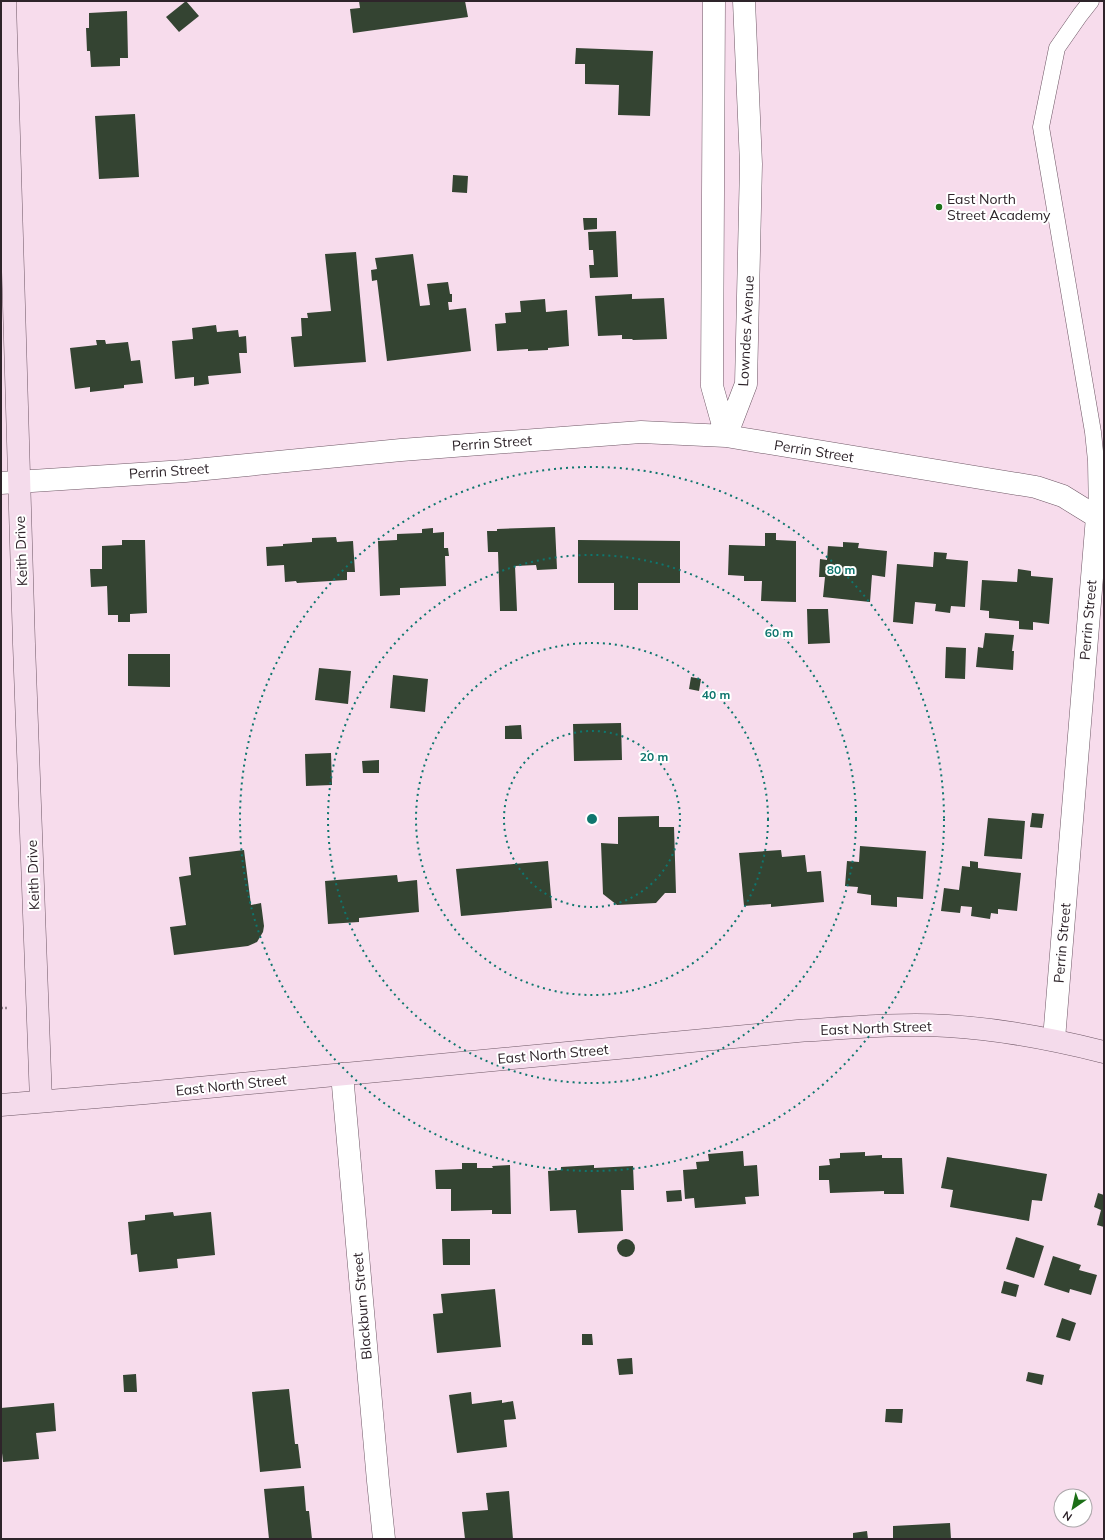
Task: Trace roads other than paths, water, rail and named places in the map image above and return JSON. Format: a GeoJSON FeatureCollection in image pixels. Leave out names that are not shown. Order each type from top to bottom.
{"type":"FeatureCollection","features":[{"type":"Feature","properties":{"kind":"main road","name":"Keith Drive"},"geometry":{"type":"LineString","coordinates":[[5,1],[10,482],[41,1100]]}},
{"type":"Feature","properties":{"kind":"main road","name":"East North Street"},"geometry":{"type":"LineString","coordinates":[[1,1104],[145,1093],[798,1030],[903,1025],[948,1026],[1006,1031],[1054,1039],[1104,1052]]}},
{"type":"Feature","properties":{"kind":"street"},"geometry":{"type":"LineString","coordinates":[[714,1],[712,386],[726,436]]}},
{"type":"Feature","properties":{"kind":"street","name":"Lowndes Avenue"},"geometry":{"type":"LineString","coordinates":[[726,436],[746,384],[751,164],[744,1]]}},
{"type":"Feature","properties":{"kind":"street","name":"Perrin Street"},"geometry":{"type":"LineString","coordinates":[[10,482],[185,471],[401,450],[640,432],[726,436],[1036,487],[1063,496],[1100,518],[1054,1039]]}},
{"type":"Feature","properties":{"kind":"street","name":"Blackburn Street"},"geometry":{"type":"LineString","coordinates":[[342,1074],[384,1539]]}},
{"type":"Feature","properties":{"kind":"lane"},"geometry":{"type":"LineString","coordinates":[[1091,1],[1057,48],[1041,127],[1093,432],[1100,518]]}},
{"type":"Feature","properties":{"kind":"place","name":"East North Street Academy"},"geometry":{"type":"Point","coordinates":[939,207]}}]}
